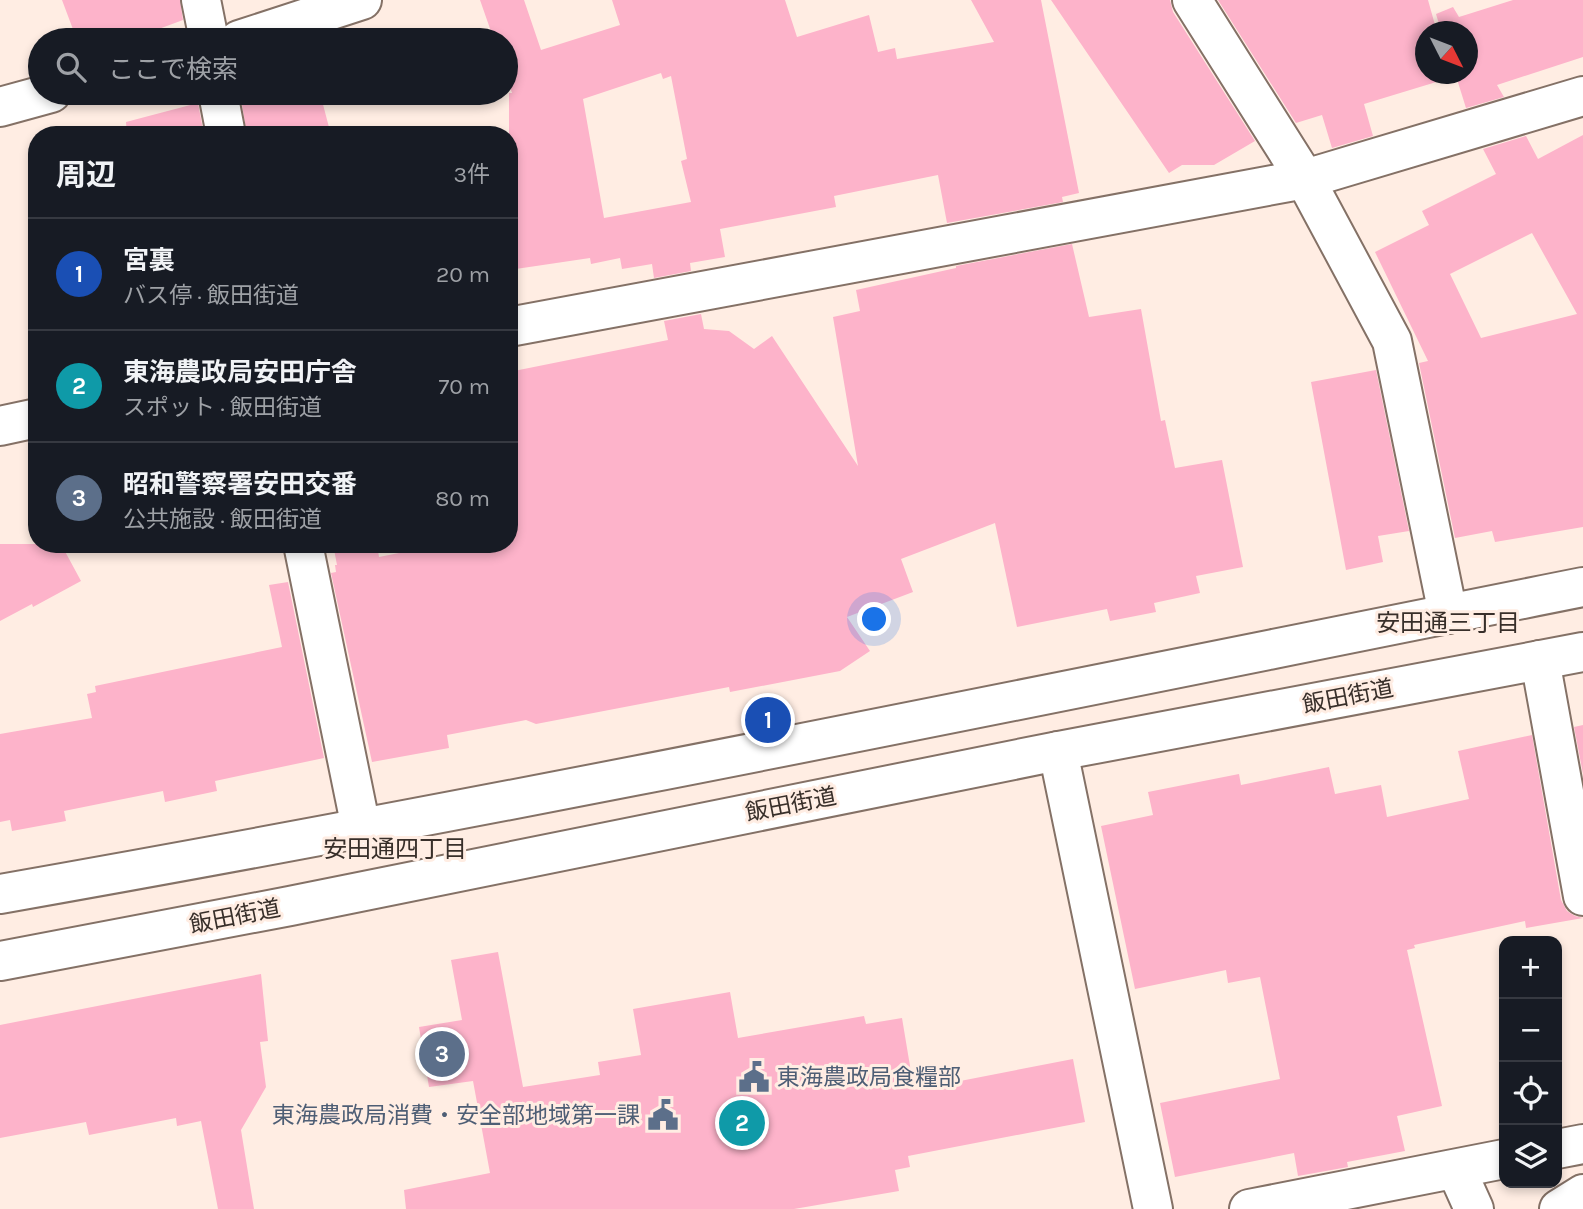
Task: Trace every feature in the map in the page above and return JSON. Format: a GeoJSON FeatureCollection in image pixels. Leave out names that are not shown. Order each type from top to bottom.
{"type":"FeatureCollection","features":[{"type":"Feature","properties":{"kind":"main road"},"geometry":{"type":"LineString","coordinates":[[201,0],[207,28]]}},
{"type":"Feature","properties":{"kind":"main road"},"geometry":{"type":"LineString","coordinates":[[276,28],[362,0]]}},
{"type":"Feature","properties":{"kind":"main road"},"geometry":{"type":"LineString","coordinates":[[1192,0],[1304,179],[1392,341],[1448,614]]}},
{"type":"Feature","properties":{"kind":"main road"},"geometry":{"type":"LineString","coordinates":[[518,325],[1304,179],[1583,96]]}},
{"type":"Feature","properties":{"kind":"main road"},"geometry":{"type":"LineString","coordinates":[[0,107],[28,99]]}},
{"type":"Feature","properties":{"kind":"main road"},"geometry":{"type":"LineString","coordinates":[[220,105],[224,126]]}},
{"type":"Feature","properties":{"kind":"main road"},"geometry":{"type":"LineString","coordinates":[[0,426],[28,420]]}},
{"type":"Feature","properties":{"kind":"main road"},"geometry":{"type":"LineString","coordinates":[[305,553],[360,828]]}},
{"type":"Feature","properties":{"kind":"main road"},"geometry":{"type":"LineString","coordinates":[[0,894],[251,850],[804,743],[1583,587]]}},
{"type":"Feature","properties":{"kind":"main road","name":"飯田街道"},"geometry":{"type":"LineString","coordinates":[[0,961],[304,903],[1058,751],[1583,652]]}},
{"type":"Feature","properties":{"kind":"main road"},"geometry":{"type":"LineString","coordinates":[[1540,660],[1583,896]]}},
{"type":"Feature","properties":{"kind":"main road"},"geometry":{"type":"LineString","coordinates":[[1058,751],[1153,1209]]}},
{"type":"Feature","properties":{"kind":"main road"},"geometry":{"type":"LineString","coordinates":[[1562,1148],[1583,1144]]}},
{"type":"Feature","properties":{"kind":"main road"},"geometry":{"type":"LineString","coordinates":[[1249,1209],[1499,1160]]}},
{"type":"Feature","properties":{"kind":"main road"},"geometry":{"type":"LineString","coordinates":[[1456,1168],[1474,1209]]}},
{"type":"Feature","properties":{"kind":"main road"},"geometry":{"type":"LineString","coordinates":[[1559,1209],[1583,1194]]}},
{"type":"Feature","properties":{"kind":"building"},"geometry":{"type":"Polygon","coordinates":[[[62,0],[180,0],[183,20],[161,28],[72,28],[62,0]]]}},
{"type":"Feature","properties":{"kind":"building"},"geometry":{"type":"Polygon","coordinates":[[[480,0],[524,0],[541,50],[620,25],[612,0],[785,0],[797,37],[869,15],[878,52],[895,48],[897,59],[994,42],[971,0],[1041,0],[1079,193],[1062,197],[1063,202],[947,223],[938,175],[834,196],[836,207],[720,229],[725,257],[690,263],[691,271],[654,278],[652,264],[622,269],[620,258],[591,264],[590,258],[518,269],[518,126],[509,126],[509,105],[518,105],[518,28],[490,28],[480,0]],[[661,73],[583,99],[604,218],[691,202],[681,161],[687,159],[671,76],[663,79],[661,73]]]}},
{"type":"Feature","properties":{"kind":"building"},"geometry":{"type":"Polygon","coordinates":[[[1051,0],[1170,0],[1173,12],[1255,141],[1214,165],[1182,165],[1169,173],[1051,0]]]}},
{"type":"Feature","properties":{"kind":"building"},"geometry":{"type":"Polygon","coordinates":[[[1218,0],[1428,0],[1434,21],[1415,21],[1415,84],[1430,84],[1364,104],[1373,136],[1332,148],[1322,115],[1296,123],[1218,0]]]}},
{"type":"Feature","properties":{"kind":"building"},"geometry":{"type":"Polygon","coordinates":[[[1513,0],[1583,0],[1583,57],[1497,85],[1504,97],[1466,108],[1458,84],[1478,84],[1478,21],[1438,21],[1436,14],[1453,7],[1459,17],[1513,0]]]}},
{"type":"Feature","properties":{"kind":"building"},"geometry":{"type":"Polygon","coordinates":[[[198,105],[202,126],[126,126],[126,122],[198,105]]]}},
{"type":"Feature","properties":{"kind":"building"},"geometry":{"type":"Polygon","coordinates":[[[242,105],[323,105],[329,126],[246,126],[242,105]]]}},
{"type":"Feature","properties":{"kind":"building"},"geometry":{"type":"Polygon","coordinates":[[[1583,135],[1583,527],[1495,542],[1492,531],[1455,538],[1419,363],[1428,361],[1375,252],[1429,225],[1422,211],[1496,174],[1483,149],[1526,136],[1538,159],[1583,135]],[[1532,233],[1450,274],[1481,338],[1577,314],[1532,233]]]}},
{"type":"Feature","properties":{"kind":"building"},"geometry":{"type":"Polygon","coordinates":[[[1072,244],[1089,317],[1141,309],[1161,421],[1165,420],[1175,468],[1222,460],[1243,567],[1196,576],[1200,593],[1154,603],[1156,612],[1110,621],[1107,609],[1017,627],[995,523],[901,559],[913,592],[847,617],[870,651],[840,671],[730,692],[729,687],[536,724],[526,720],[447,735],[449,748],[372,762],[331,573],[336,572],[335,553],[378,553],[379,557],[399,553],[518,553],[518,370],[668,340],[664,321],[701,314],[704,329],[729,331],[754,349],[772,336],[858,466],[833,317],[860,311],[856,290],[956,266],[1072,244]]]}},
{"type":"Feature","properties":{"kind":"building"},"geometry":{"type":"Polygon","coordinates":[[[1376,370],[1409,531],[1378,536],[1383,562],[1346,570],[1311,382],[1376,370]]]}},
{"type":"Feature","properties":{"kind":"building"},"geometry":{"type":"Polygon","coordinates":[[[0,544],[28,544],[28,553],[66,553],[81,581],[0,621],[0,544]]]}},
{"type":"Feature","properties":{"kind":"building"},"geometry":{"type":"Polygon","coordinates":[[[288,582],[324,758],[215,781],[217,791],[165,802],[163,791],[64,811],[66,821],[12,831],[10,820],[0,822],[0,734],[92,718],[87,694],[96,692],[95,686],[282,647],[269,585],[288,582]]]}},
{"type":"Feature","properties":{"kind":"building"},"geometry":{"type":"Polygon","coordinates":[[[1583,725],[1583,774],[1574,727],[1583,725]]]}},
{"type":"Feature","properties":{"kind":"building"},"geometry":{"type":"Polygon","coordinates":[[[1532,735],[1561,900],[1567,911],[1583,918],[1526,928],[1525,921],[1414,945],[1415,948],[1407,950],[1442,1106],[1397,1116],[1405,1151],[1347,1162],[1348,1167],[1298,1176],[1294,1153],[1175,1177],[1160,1103],[1280,1079],[1260,977],[1228,983],[1226,970],[1135,989],[1101,826],[1153,815],[1148,792],[1239,774],[1241,785],[1329,767],[1335,794],[1381,785],[1387,817],[1469,799],[1458,751],[1532,735]]]}},
{"type":"Feature","properties":{"kind":"building"},"geometry":{"type":"Polygon","coordinates":[[[498,952],[523,1087],[600,1075],[598,1062],[641,1055],[633,1009],[730,992],[738,1038],[864,1016],[866,1024],[902,1018],[914,1090],[1073,1059],[1085,1122],[908,1156],[910,1167],[895,1170],[899,1191],[794,1209],[406,1209],[404,1190],[490,1173],[473,1081],[429,1087],[419,1027],[462,1020],[451,960],[498,952]]]}},
{"type":"Feature","properties":{"kind":"building"},"geometry":{"type":"Polygon","coordinates":[[[261,974],[268,1041],[260,1042],[266,1087],[241,1130],[254,1209],[218,1209],[201,1121],[177,1126],[176,1118],[89,1135],[86,1122],[0,1138],[0,1025],[261,974]]]}},
{"type":"Feature","properties":{"kind":"place","name":"宮裏"},"geometry":{"type":"Point","coordinates":[768,720]}},
{"type":"Feature","properties":{"kind":"place","name":"昭和警察署安田交番"},"geometry":{"type":"Point","coordinates":[442,1054]}},
{"type":"Feature","properties":{"kind":"place","name":"東海農政局食糧部"},"geometry":{"type":"Point","coordinates":[754,1077]}},
{"type":"Feature","properties":{"kind":"place","name":"東海農政局消費・安全部地域第一課"},"geometry":{"type":"Point","coordinates":[663,1115]}},
{"type":"Feature","properties":{"kind":"place","name":"東海農政局安田庁舎"},"geometry":{"type":"Point","coordinates":[742,1123]}},
{"type":"Feature","properties":{"kind":"district","name":"安田通三丁目"},"geometry":{"type":"Point","coordinates":[1448,623]}},
{"type":"Feature","properties":{"kind":"district","name":"安田通四丁目"},"geometry":{"type":"Point","coordinates":[395,849]}}]}
